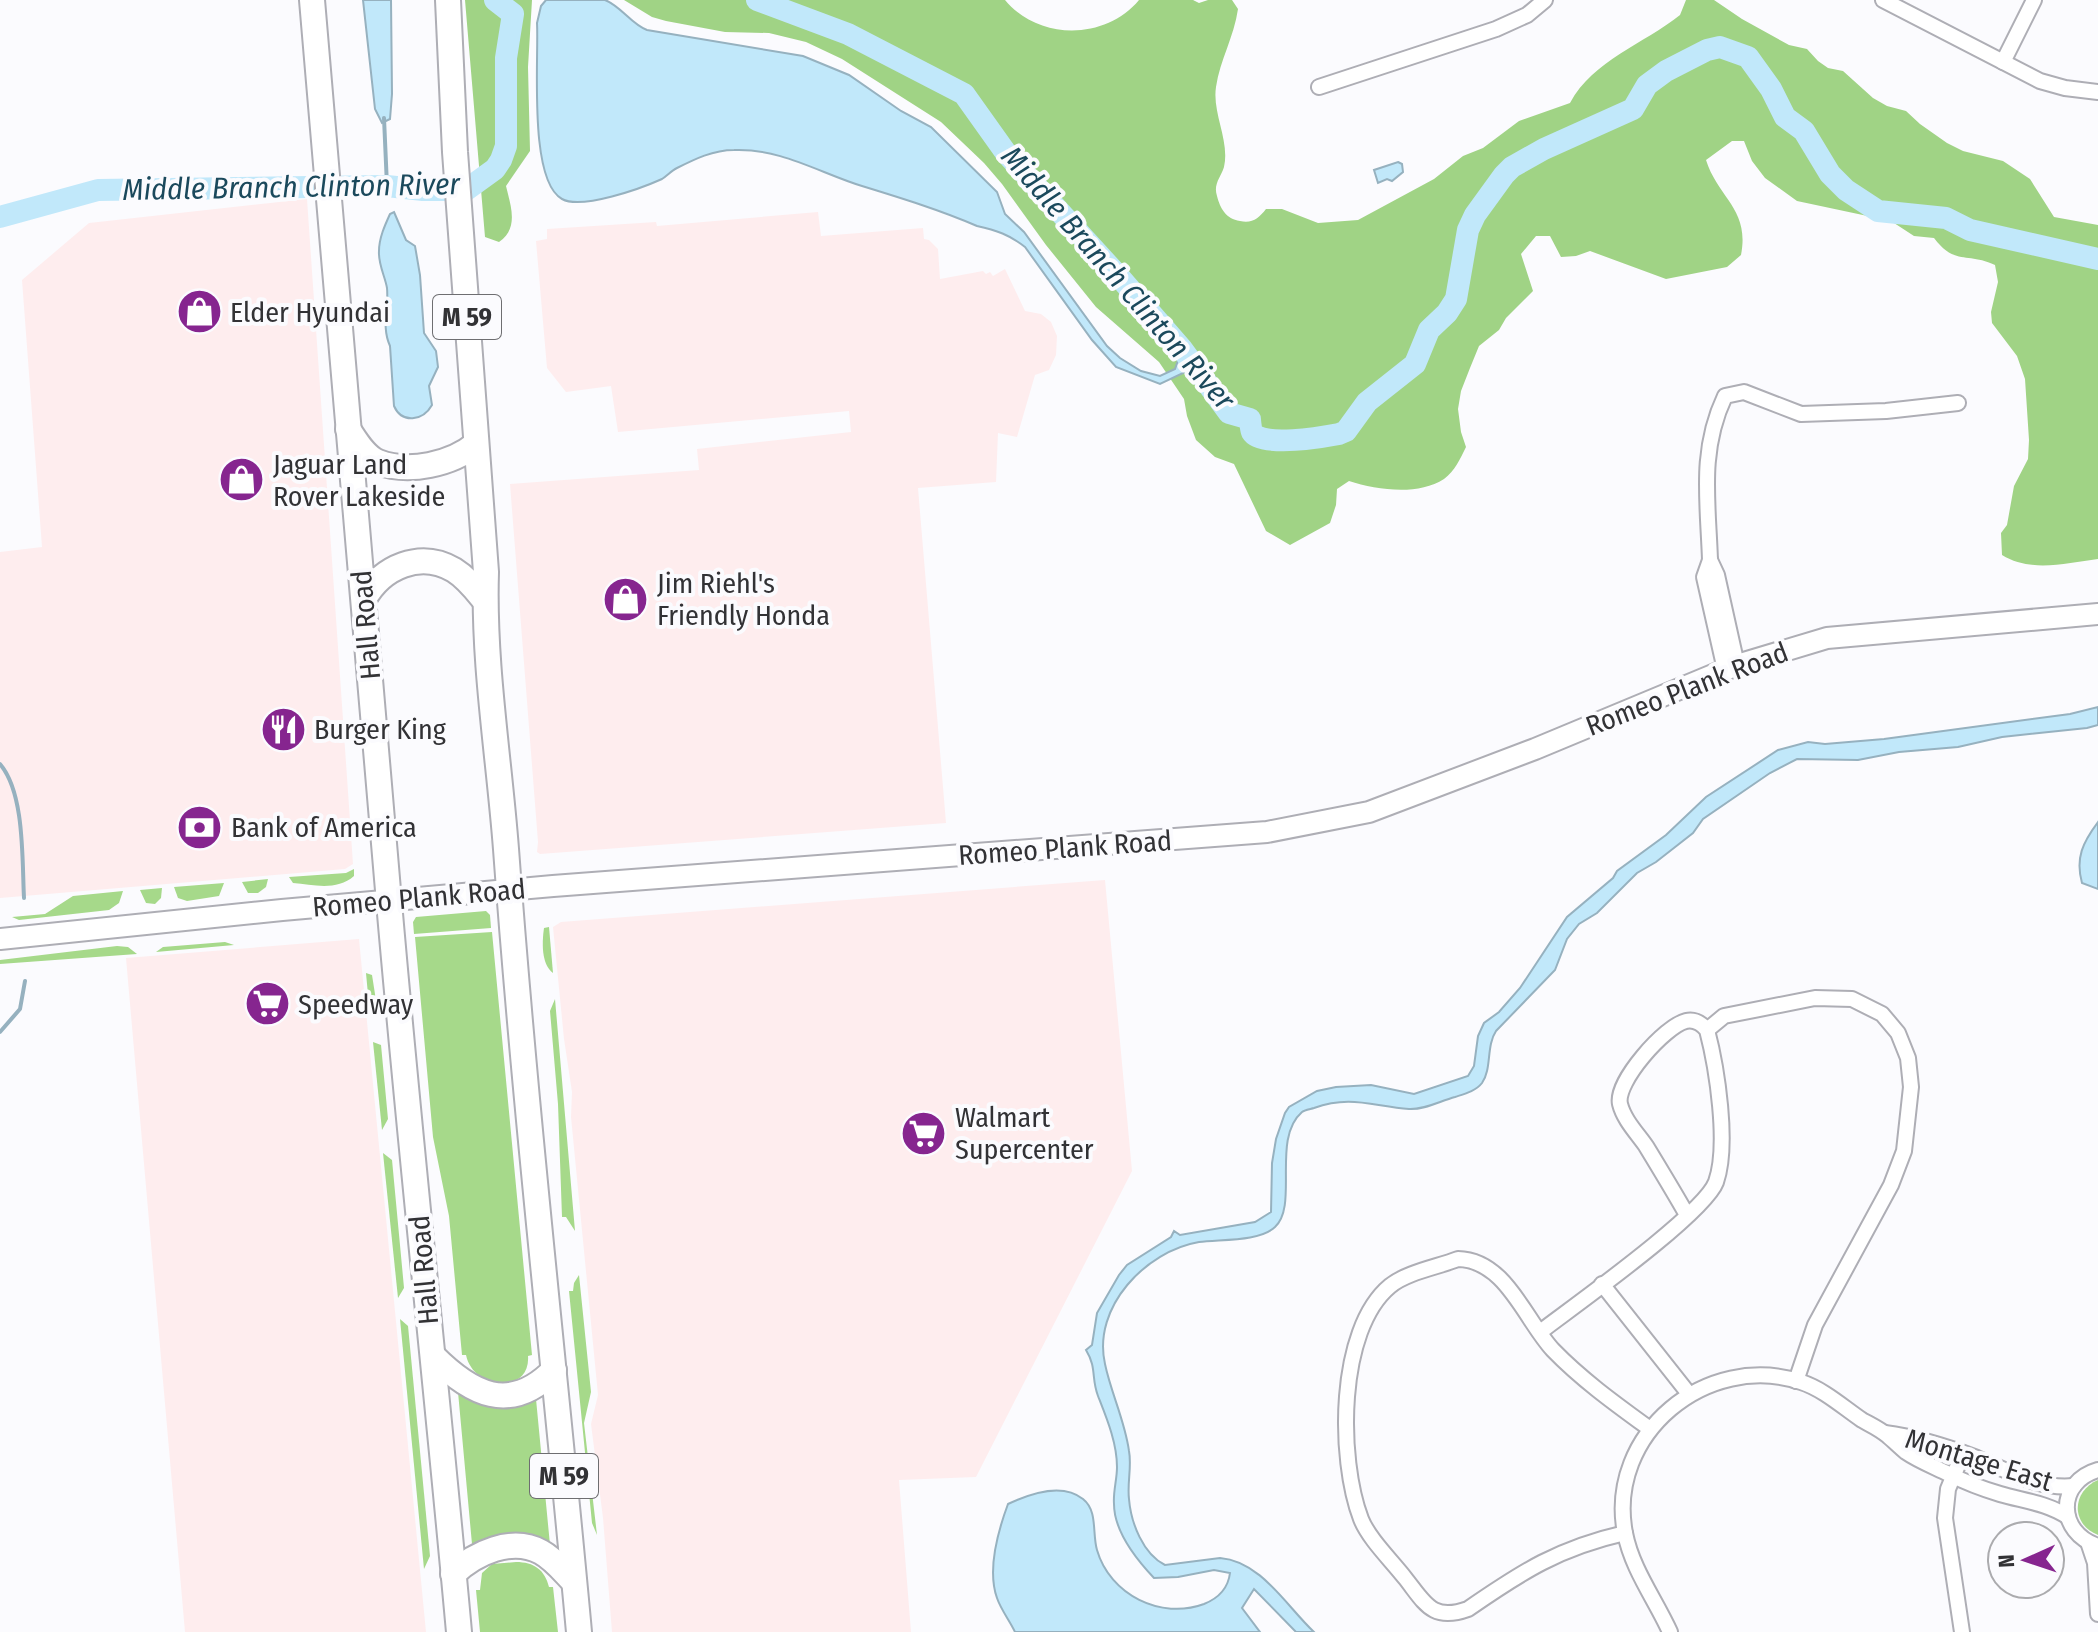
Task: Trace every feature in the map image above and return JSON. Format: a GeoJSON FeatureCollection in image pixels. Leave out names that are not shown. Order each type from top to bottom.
{"type":"FeatureCollection","features":[{"type":"Feature","properties":{"kind":"highway","name":"Hall Road"},"geometry":{"type":"LineString","coordinates":[[312,0],[389,900],[459,1632]]}},
{"type":"Feature","properties":{"kind":"highway","name":"M 59"},"geometry":{"type":"LineString","coordinates":[[448,0],[455,152],[486,572],[485,601],[509,891],[579,1632]]}},
{"type":"Feature","properties":{"kind":"highway"},"geometry":{"type":"LineString","coordinates":[[347,429],[377,462],[402,467],[449,461],[476,444]]}},
{"type":"Feature","properties":{"kind":"highway"},"geometry":{"type":"LineString","coordinates":[[364,599],[371,586],[389,570],[401,565],[431,563],[444,565],[461,575],[485,601]]}},
{"type":"Feature","properties":{"kind":"highway"},"geometry":{"type":"LineString","coordinates":[[433,1356],[463,1384],[490,1395],[528,1390],[554,1370]]}},
{"type":"Feature","properties":{"kind":"highway"},"geometry":{"type":"LineString","coordinates":[[453,1574],[465,1562],[486,1551],[523,1547],[544,1554],[574,1582]]}},
{"type":"Feature","properties":{"kind":"main road","name":"Romeo Plank Road"},"geometry":{"type":"LineString","coordinates":[[0,939],[389,900],[1221,836],[1302,827],[1369,812],[1535,749],[1731,667],[1827,638],[2098,614]]}},
{"type":"Feature","properties":{"kind":"street"},"geometry":{"type":"LineString","coordinates":[[1319,87],[1496,29],[1527,15],[1545,0]]}},
{"type":"Feature","properties":{"kind":"street"},"geometry":{"type":"LineString","coordinates":[[1883,0],[2040,81],[2098,92]]}},
{"type":"Feature","properties":{"kind":"street"},"geometry":{"type":"LineString","coordinates":[[2003,62],[2034,0]]}},
{"type":"Feature","properties":{"kind":"street"},"geometry":{"type":"LineString","coordinates":[[1731,667],[1717,575],[1710,560],[1707,456],[1713,421],[1725,396],[1744,392],[1801,414],[1886,411],[1958,403]]}},
{"type":"Feature","properties":{"kind":"street"},"geometry":{"type":"LineString","coordinates":[[1707,1030],[1724,1016],[1815,998],[1852,999],[1882,1014],[1898,1033],[1908,1058],[1911,1087],[1904,1151],[1891,1185],[1815,1325],[1796,1381]]}},
{"type":"Feature","properties":{"kind":"street"},"geometry":{"type":"LineString","coordinates":[[1540,1332],[1687,1215],[1715,1185],[1720,1165],[1719,1101],[1707,1030],[1692,1021],[1684,1021],[1669,1032],[1639,1062],[1623,1084],[1619,1101],[1626,1119],[1687,1215]]}},
{"type":"Feature","properties":{"kind":"street"},"geometry":{"type":"LineString","coordinates":[[1625,1533],[1596,1539],[1547,1557],[1468,1609],[1444,1614],[1428,1606],[1362,1522],[1353,1493],[1345,1409],[1356,1339],[1379,1299],[1391,1285],[1458,1259],[1482,1263],[1499,1278],[1563,1359],[1606,1397],[1650,1429]]}},
{"type":"Feature","properties":{"kind":"street"},"geometry":{"type":"LineString","coordinates":[[1602,1284],[1689,1394]]}},
{"type":"Feature","properties":{"kind":"street","name":"Montage East"},"geometry":{"type":"LineString","coordinates":[[1670,1632],[1637,1570],[1625,1533],[1624,1494],[1634,1457],[1650,1429],[1666,1411],[1689,1394],[1720,1380],[1763,1375],[1796,1381],[1820,1391],[1885,1433],[1905,1451],[1953,1476],[1998,1494],[2050,1507],[2068,1517]]}},
{"type":"Feature","properties":{"kind":"street","name":"Montage East"},"geometry":{"type":"LineString","coordinates":[[1885,1433],[1909,1436],[1963,1453],[2047,1487],[2074,1486]]}},
{"type":"Feature","properties":{"kind":"street"},"geometry":{"type":"LineString","coordinates":[[1962,1632],[1946,1535],[1946,1503],[1963,1453]]}},
{"type":"Feature","properties":{"kind":"street"},"geometry":{"type":"LineString","coordinates":[[2098,1470],[2086,1474],[2074,1486],[2067,1501],[2068,1517],[2075,1532],[2093,1544],[2098,1614]]}},
{"type":"Feature","properties":{"kind":"shaded area"},"geometry":{"type":"Polygon","coordinates":[[[307,199],[353,864],[345,869],[0,898],[0,552],[42,547],[22,280],[89,223],[307,199]]]}},
{"type":"Feature","properties":{"kind":"shaded area"},"geometry":{"type":"Polygon","coordinates":[[[818,212],[821,236],[923,228],[924,239],[938,249],[940,279],[983,271],[993,276],[1005,269],[1025,311],[1041,314],[1051,322],[1057,336],[1056,355],[1049,370],[1035,375],[1017,437],[998,433],[996,482],[918,488],[946,823],[540,854],[537,852],[510,484],[699,470],[697,449],[851,432],[849,411],[618,432],[611,386],[566,392],[547,368],[536,241],[547,239],[547,229],[656,222],[657,226],[818,212]]]}},
{"type":"Feature","properties":{"kind":"shaded area"},"geometry":{"type":"Polygon","coordinates":[[[1105,880],[1132,1171],[976,1477],[899,1480],[911,1632],[612,1632],[603,1518],[591,1424],[598,1395],[571,1117],[572,1092],[553,927],[561,922],[1105,880]]]}},
{"type":"Feature","properties":{"kind":"shaded area"},"geometry":{"type":"Polygon","coordinates":[[[359,939],[426,1632],[185,1632],[126,958],[359,939]]]}},
{"type":"Feature","properties":{"kind":"green space"},"geometry":{"type":"Polygon","coordinates":[[[465,0],[532,0],[528,67],[530,151],[506,186],[511,224],[499,242],[485,237],[465,0]]]}},
{"type":"Feature","properties":{"kind":"green space"},"geometry":{"type":"Polygon","coordinates":[[[624,0],[1005,0],[1036,23],[1054,29],[1072,30],[1109,23],[1139,0],[1193,0],[1199,3],[1232,0],[1238,9],[1215,97],[1225,157],[1216,188],[1220,205],[1227,215],[1240,221],[1255,220],[1266,209],[1282,209],[1318,223],[1358,220],[1434,179],[1463,156],[1483,148],[1519,121],[1570,103],[1580,88],[1605,64],[1680,15],[1686,0],[1714,0],[1789,45],[1807,49],[1828,68],[1843,71],[1873,98],[1906,111],[1947,143],[1963,151],[2003,161],[2030,179],[2054,217],[2098,225],[2098,559],[2037,565],[2013,561],[2002,555],[2001,533],[2007,525],[2014,486],[2028,459],[2029,440],[2025,379],[2017,356],[1992,323],[1991,312],[1998,282],[1995,265],[1955,255],[1934,238],[1914,236],[1891,221],[1797,201],[1765,178],[1752,161],[1744,141],[1732,141],[1706,160],[1737,215],[1743,239],[1741,255],[1727,267],[1666,279],[1590,251],[1561,257],[1550,236],[1536,236],[1521,254],[1533,291],[1506,318],[1499,330],[1479,346],[1461,391],[1458,409],[1466,447],[1451,472],[1444,479],[1422,488],[1385,489],[1349,481],[1337,489],[1330,523],[1290,545],[1266,531],[1234,464],[1215,457],[1196,440],[1184,399],[1159,362],[1096,307],[1002,184],[941,122],[842,59],[806,42],[769,33],[725,32],[666,21],[652,17],[624,0]]]}},
{"type":"Feature","properties":{"kind":"green space"},"geometry":{"type":"Polygon","coordinates":[[[354,869],[354,876],[333,885],[293,883],[289,877],[346,873],[354,869]]]}},
{"type":"Feature","properties":{"kind":"green space"},"geometry":{"type":"Polygon","coordinates":[[[268,879],[266,887],[258,893],[248,893],[242,882],[268,879]]]}},
{"type":"Feature","properties":{"kind":"green space"},"geometry":{"type":"Polygon","coordinates":[[[224,883],[219,896],[187,901],[178,898],[174,887],[224,883]]]}},
{"type":"Feature","properties":{"kind":"green space"},"geometry":{"type":"Polygon","coordinates":[[[162,888],[161,898],[155,904],[146,903],[140,890],[162,888]]]}},
{"type":"Feature","properties":{"kind":"green space"},"geometry":{"type":"Polygon","coordinates":[[[123,891],[119,903],[109,910],[19,920],[12,917],[45,914],[73,896],[123,891]]]}},
{"type":"Feature","properties":{"kind":"green space"},"geometry":{"type":"Polygon","coordinates":[[[486,911],[490,915],[491,928],[414,934],[416,917],[486,911]]]}},
{"type":"Feature","properties":{"kind":"green space"},"geometry":{"type":"Polygon","coordinates":[[[549,927],[553,973],[546,964],[543,952],[544,928],[549,927]]]}},
{"type":"Feature","properties":{"kind":"green space"},"geometry":{"type":"Polygon","coordinates":[[[492,932],[532,1355],[528,1356],[521,1377],[501,1383],[479,1375],[466,1355],[462,1355],[449,1216],[433,1137],[415,937],[492,932]]]}},
{"type":"Feature","properties":{"kind":"green space"},"geometry":{"type":"Polygon","coordinates":[[[225,942],[234,945],[156,952],[163,947],[225,942]]]}},
{"type":"Feature","properties":{"kind":"green space"},"geometry":{"type":"Polygon","coordinates":[[[128,947],[137,954],[0,964],[0,960],[128,947]]]}},
{"type":"Feature","properties":{"kind":"green space"},"geometry":{"type":"Polygon","coordinates":[[[366,973],[372,975],[377,1007],[370,1016],[366,973]]]}},
{"type":"Feature","properties":{"kind":"green space"},"geometry":{"type":"Polygon","coordinates":[[[555,999],[575,1231],[566,1217],[562,1217],[558,1104],[550,1011],[555,999]]]}},
{"type":"Feature","properties":{"kind":"green space"},"geometry":{"type":"Polygon","coordinates":[[[373,1042],[381,1045],[388,1119],[382,1130],[373,1042]]]}},
{"type":"Feature","properties":{"kind":"green space"},"geometry":{"type":"Polygon","coordinates":[[[383,1153],[392,1160],[404,1288],[398,1298],[383,1153]]]}},
{"type":"Feature","properties":{"kind":"green space"},"geometry":{"type":"Polygon","coordinates":[[[579,1275],[591,1392],[584,1423],[597,1535],[592,1523],[569,1291],[573,1291],[579,1275]]]}},
{"type":"Feature","properties":{"kind":"green space"},"geometry":{"type":"Polygon","coordinates":[[[400,1319],[408,1326],[430,1556],[424,1569],[400,1319]]]}},
{"type":"Feature","properties":{"kind":"green space"},"geometry":{"type":"Polygon","coordinates":[[[458,1392],[487,1405],[536,1399],[550,1545],[472,1544],[458,1392]]]}},
{"type":"Feature","properties":{"kind":"green space"},"geometry":{"type":"Polygon","coordinates":[[[2098,1480],[2098,1535],[2083,1523],[2078,1508],[2083,1492],[2098,1480]]]}},
{"type":"Feature","properties":{"kind":"green space"},"geometry":{"type":"Polygon","coordinates":[[[516,1562],[538,1568],[549,1587],[553,1587],[558,1632],[480,1632],[476,1590],[480,1590],[482,1573],[492,1564],[516,1562]]]}},
{"type":"Feature","properties":{"kind":"water"},"geometry":{"type":"Polygon","coordinates":[[[363,0],[391,0],[392,94],[390,119],[382,123],[375,109],[363,0]]]}},
{"type":"Feature","properties":{"kind":"water"},"geometry":{"type":"Polygon","coordinates":[[[546,0],[605,0],[647,30],[803,56],[849,75],[901,111],[931,127],[997,192],[1005,214],[1024,232],[1107,346],[1120,358],[1141,371],[1160,376],[1175,369],[1182,349],[1198,366],[1160,384],[1116,367],[1092,340],[1025,247],[1014,239],[784,157],[751,150],[719,152],[697,158],[662,179],[627,192],[583,202],[562,199],[551,187],[540,144],[537,23],[541,6],[546,0]]]}},
{"type":"Feature","properties":{"kind":"water"},"geometry":{"type":"Polygon","coordinates":[[[1398,162],[1402,164],[1403,172],[1392,181],[1387,179],[1378,183],[1374,170],[1398,162]]]}},
{"type":"Feature","properties":{"kind":"water"},"geometry":{"type":"Polygon","coordinates":[[[394,212],[406,240],[415,246],[424,333],[436,351],[438,367],[429,386],[432,405],[413,418],[402,416],[394,406],[386,331],[387,288],[379,256],[383,232],[390,214],[394,212]]]}},
{"type":"Feature","properties":{"kind":"water"},"geometry":{"type":"Polygon","coordinates":[[[2098,707],[2098,725],[2087,728],[2002,737],[1958,747],[1899,752],[1858,760],[1797,759],[1770,773],[1703,819],[1693,833],[1637,873],[1597,913],[1579,924],[1567,939],[1555,970],[1496,1031],[1485,1077],[1477,1088],[1415,1109],[1339,1102],[1302,1112],[1288,1138],[1285,1204],[1282,1217],[1275,1227],[1249,1238],[1199,1242],[1179,1247],[1160,1257],[1127,1285],[1115,1303],[1103,1343],[1105,1364],[1129,1451],[1130,1508],[1144,1546],[1165,1565],[1220,1558],[1248,1567],[1261,1576],[1314,1632],[1296,1632],[1254,1589],[1242,1608],[1260,1632],[1015,1632],[994,1587],[995,1551],[1008,1504],[1046,1491],[1075,1494],[1088,1504],[1097,1550],[1104,1566],[1113,1580],[1139,1600],[1171,1609],[1188,1608],[1214,1599],[1227,1584],[1230,1573],[1214,1570],[1154,1578],[1127,1544],[1115,1514],[1115,1449],[1086,1350],[1092,1345],[1097,1313],[1127,1265],[1171,1237],[1174,1231],[1180,1235],[1255,1222],[1271,1212],[1276,1139],[1289,1107],[1317,1091],[1336,1087],[1371,1085],[1414,1094],[1468,1076],[1474,1066],[1478,1036],[1484,1023],[1499,1012],[1520,988],[1567,917],[1613,878],[1617,871],[1666,835],[1706,797],[1778,750],[1808,742],[1825,744],[1884,739],[2070,714],[2098,707]]]}},
{"type":"Feature","properties":{"kind":"water"},"geometry":{"type":"Polygon","coordinates":[[[2098,822],[2098,889],[2082,883],[2079,866],[2084,843],[2098,822]]]}},
{"type":"Feature","properties":{"kind":"waterway","name":"Middle Branch Clinton River"},"geometry":{"type":"LineString","coordinates":[[0,217],[98,190],[387,186],[466,190],[495,169],[506,146],[506,58],[513,14],[495,0]]}},
{"type":"Feature","properties":{"kind":"waterway","name":"Middle Branch Clinton River"},"geometry":{"type":"LineString","coordinates":[[757,0],[848,34],[964,94],[1006,153],[1182,349],[1229,413],[1250,419],[1252,432],[1267,439],[1307,439],[1346,431],[1367,402],[1415,364],[1429,330],[1447,313],[1456,299],[1468,230],[1504,175],[1544,149],[1633,109],[1647,85],[1666,71],[1707,50],[1720,47],[1748,57],[1771,89],[1785,117],[1804,131],[1830,174],[1846,190],[1878,211],[1946,218],[1970,230],[2098,259]]}},
{"type":"Feature","properties":{"kind":"waterway"},"geometry":{"type":"LineString","coordinates":[[384,118],[387,186]]}},
{"type":"Feature","properties":{"kind":"waterway"},"geometry":{"type":"LineString","coordinates":[[0,764],[8,777],[18,809],[24,898]]}},
{"type":"Feature","properties":{"kind":"waterway"},"geometry":{"type":"LineString","coordinates":[[0,1032],[20,1009],[25,981]]}},
{"type":"Feature","properties":{"kind":"place","name":"Elder Hyundai"},"geometry":{"type":"Point","coordinates":[199,312]}},
{"type":"Feature","properties":{"kind":"place","name":"Jaguar Land Rover Lakeside"},"geometry":{"type":"Point","coordinates":[242,480]}},
{"type":"Feature","properties":{"kind":"place","name":"Jim Riehl's Friendly Honda"},"geometry":{"type":"Point","coordinates":[626,599]}},
{"type":"Feature","properties":{"kind":"place","name":"Burger King"},"geometry":{"type":"Point","coordinates":[283,729]}},
{"type":"Feature","properties":{"kind":"place","name":"Bank of America"},"geometry":{"type":"Point","coordinates":[200,827]}},
{"type":"Feature","properties":{"kind":"place","name":"Speedway"},"geometry":{"type":"Point","coordinates":[267,1004]}},
{"type":"Feature","properties":{"kind":"place","name":"Walmart Supercenter"},"geometry":{"type":"Point","coordinates":[924,1133]}}]}
